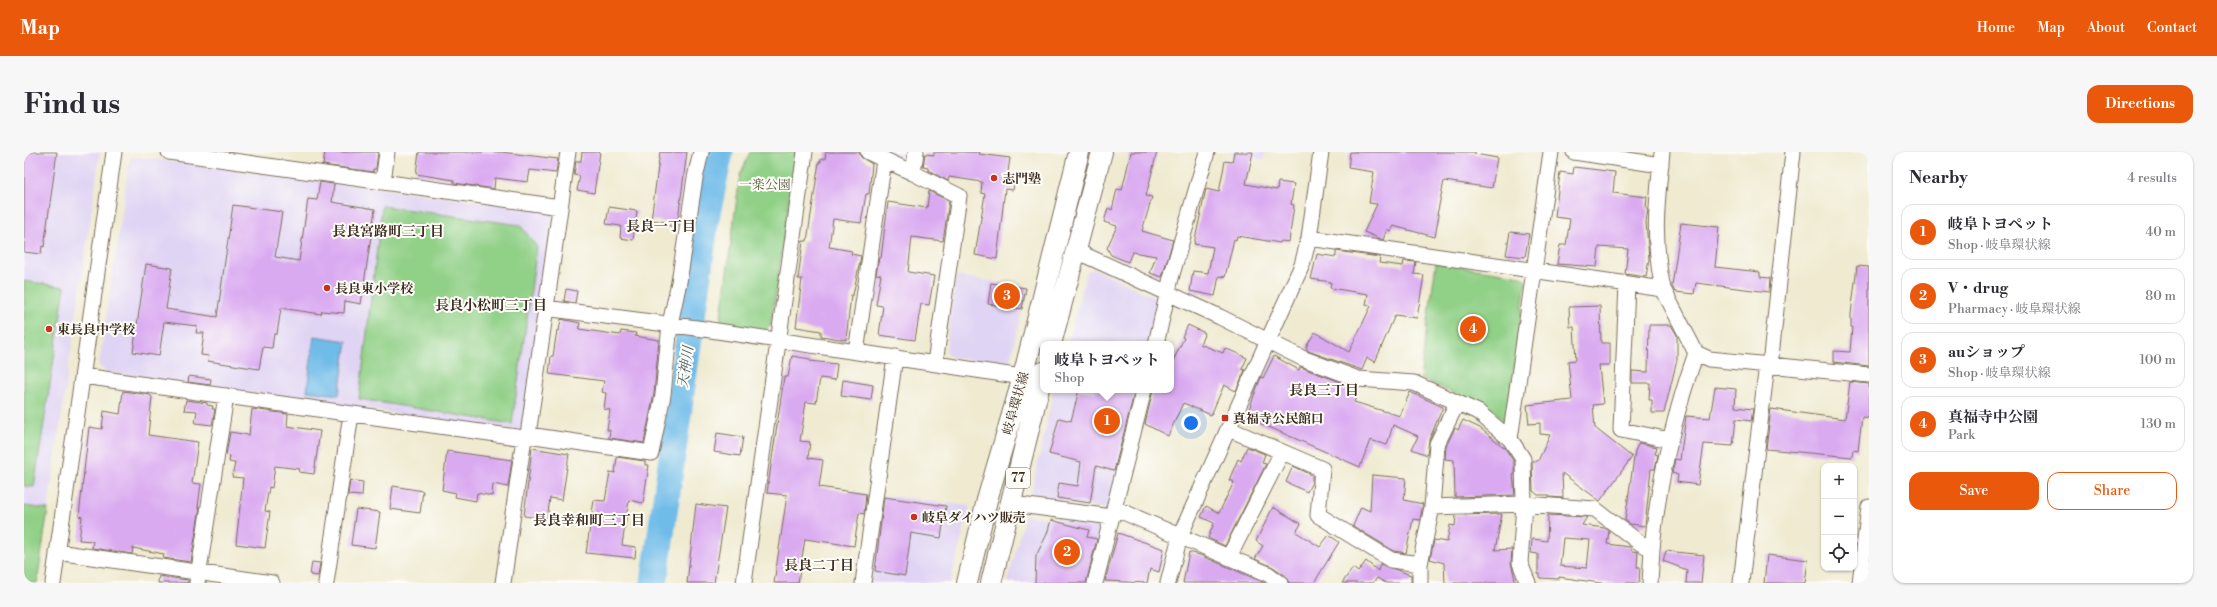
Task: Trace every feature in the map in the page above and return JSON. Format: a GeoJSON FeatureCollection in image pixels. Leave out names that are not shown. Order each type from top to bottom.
{"type":"FeatureCollection","features":[{"type":"Feature","properties":{"kind":"main road","name":"岐阜環状線"},"geometry":{"type":"LineString","coordinates":[[966,583],[987,500],[1023,377],[1079,152]]}},
{"type":"Feature","properties":{"kind":"main road"},"geometry":{"type":"LineString","coordinates":[[1052,341],[1102,152]]}},
{"type":"Feature","properties":{"kind":"main road","name":"岐阜環状線"},"geometry":{"type":"LineString","coordinates":[[991,583],[1012,504],[1040,385]]}},
{"type":"Feature","properties":{"kind":"street"},"geometry":{"type":"LineString","coordinates":[[53,583],[114,152]]}},
{"type":"Feature","properties":{"kind":"street"},"geometry":{"type":"LineString","coordinates":[[169,152],[257,158],[383,182],[560,207]]}},
{"type":"Feature","properties":{"kind":"street"},"geometry":{"type":"LineString","coordinates":[[383,182],[387,152]]}},
{"type":"Feature","properties":{"kind":"street"},"geometry":{"type":"LineString","coordinates":[[503,583],[568,152]]}},
{"type":"Feature","properties":{"kind":"street"},"geometry":{"type":"LineString","coordinates":[[83,376],[351,414],[651,453],[663,395],[695,178],[701,152]]}},
{"type":"Feature","properties":{"kind":"street"},"geometry":{"type":"LineString","coordinates":[[744,583],[805,152]]}},
{"type":"Feature","properties":{"kind":"street"},"geometry":{"type":"LineString","coordinates":[[868,152],[959,196],[935,363]]}},
{"type":"Feature","properties":{"kind":"street"},"geometry":{"type":"LineString","coordinates":[[912,173],[916,152]]}},
{"type":"Feature","properties":{"kind":"street"},"geometry":{"type":"LineString","coordinates":[[1157,341],[1168,293],[1208,152]]}},
{"type":"Feature","properties":{"kind":"street"},"geometry":{"type":"LineString","coordinates":[[1168,583],[1180,536],[1302,265],[1309,238],[1321,152]]}},
{"type":"Feature","properties":{"kind":"street"},"geometry":{"type":"LineString","coordinates":[[1510,439],[1551,152]]}},
{"type":"Feature","properties":{"kind":"street"},"geometry":{"type":"LineString","coordinates":[[1574,152],[1662,158],[1655,216],[1658,264],[1664,289],[1696,353],[1709,359],[1869,375]]}},
{"type":"Feature","properties":{"kind":"street"},"geometry":{"type":"LineString","coordinates":[[1742,583],[1793,152]]}},
{"type":"Feature","properties":{"kind":"street"},"geometry":{"type":"LineString","coordinates":[[856,352],[884,160]]}},
{"type":"Feature","properties":{"kind":"street"},"geometry":{"type":"LineString","coordinates":[[1309,238],[1664,289]]}},
{"type":"Feature","properties":{"kind":"street"},"geometry":{"type":"LineString","coordinates":[[1076,251],[1168,293],[1268,342],[1358,379],[1414,383],[1478,412],[1510,439],[1523,459],[1524,504],[1520,563],[1528,583]]}},
{"type":"Feature","properties":{"kind":"street"},"geometry":{"type":"LineString","coordinates":[[1627,284],[1621,430],[1670,440]]}},
{"type":"Feature","properties":{"kind":"street"},"geometry":{"type":"LineString","coordinates":[[545,308],[704,329],[1023,377]]}},
{"type":"Feature","properties":{"kind":"street"},"geometry":{"type":"LineString","coordinates":[[1650,583],[1656,505],[1670,440],[1696,353]]}},
{"type":"Feature","properties":{"kind":"street"},"geometry":{"type":"LineString","coordinates":[[862,583],[895,358]]}},
{"type":"Feature","properties":{"kind":"street"},"geometry":{"type":"LineString","coordinates":[[1095,583],[1143,393]]}},
{"type":"Feature","properties":{"kind":"street"},"geometry":{"type":"LineString","coordinates":[[198,578],[226,396]]}},
{"type":"Feature","properties":{"kind":"street"},"geometry":{"type":"LineString","coordinates":[[1420,583],[1420,564],[1432,507],[1437,444],[1457,403]]}},
{"type":"Feature","properties":{"kind":"street"},"geometry":{"type":"LineString","coordinates":[[326,583],[351,414]]}},
{"type":"Feature","properties":{"kind":"street"},"geometry":{"type":"LineString","coordinates":[[1228,429],[1322,469],[1318,515],[1391,560],[1420,564]]}},
{"type":"Feature","properties":{"kind":"street"},"geometry":{"type":"LineString","coordinates":[[1229,557],[1282,452]]}},
{"type":"Feature","properties":{"kind":"street"},"geometry":{"type":"LineString","coordinates":[[1012,504],[1113,513],[1180,536],[1268,574],[1280,583]]}},
{"type":"Feature","properties":{"kind":"street"},"geometry":{"type":"LineString","coordinates":[[1432,507],[1524,504],[1595,509],[1640,544],[1652,549]]}},
{"type":"Feature","properties":{"kind":"street"},"geometry":{"type":"LineString","coordinates":[[1860,583],[1869,507]]}},
{"type":"Feature","properties":{"kind":"street"},"geometry":{"type":"LineString","coordinates":[[57,552],[198,578],[272,583]]}},
{"type":"Feature","properties":{"kind":"shaded area","name":"東長良中学校"},"geometry":{"type":"Polygon","coordinates":[[[24,152],[100,152],[48,509],[24,506],[24,152]]]}},
{"type":"Feature","properties":{"kind":"shaded area"},"geometry":{"type":"Polygon","coordinates":[[[880,152],[908,152],[907,157],[901,161],[880,152]]]}},
{"type":"Feature","properties":{"kind":"shaded area"},"geometry":{"type":"Polygon","coordinates":[[[1225,152],[1265,152],[1264,160],[1225,152]]]}},
{"type":"Feature","properties":{"kind":"shaded area","name":"長良東小学校"},"geometry":{"type":"Polygon","coordinates":[[[137,157],[553,211],[526,427],[518,431],[106,372],[99,365],[130,158],[137,157]]]}},
{"type":"Feature","properties":{"kind":"shaded area"},"geometry":{"type":"Polygon","coordinates":[[[1093,268],[1156,298],[1160,305],[1151,341],[1068,341],[1087,272],[1093,268]]]}},
{"type":"Feature","properties":{"kind":"shaded area"},"geometry":{"type":"Polygon","coordinates":[[[956,276],[1028,287],[1010,360],[1005,364],[950,357],[946,350],[956,276]]]}},
{"type":"Feature","properties":{"kind":"shaded area"},"geometry":{"type":"Polygon","coordinates":[[[1053,393],[1137,393],[1108,509],[1030,498],[1053,393]]]}},
{"type":"Feature","properties":{"kind":"shaded area"},"geometry":{"type":"Polygon","coordinates":[[[883,495],[970,506],[950,583],[871,583],[883,495]]]}},
{"type":"Feature","properties":{"kind":"shaded area"},"geometry":{"type":"Polygon","coordinates":[[[1025,515],[1103,525],[1088,583],[1007,583],[1025,515]]]}},
{"type":"Feature","properties":{"kind":"green space","name":"一楽公園"},"geometry":{"type":"Polygon","coordinates":[[[750,152],[796,152],[771,325],[765,331],[720,324],[740,175],[750,152]]]}},
{"type":"Feature","properties":{"kind":"green space"},"geometry":{"type":"Polygon","coordinates":[[[382,206],[520,225],[537,247],[512,424],[359,399],[382,206]]]}},
{"type":"Feature","properties":{"kind":"green space"},"geometry":{"type":"Polygon","coordinates":[[[1436,263],[1522,276],[1526,281],[1507,417],[1502,420],[1496,412],[1420,378],[1436,263]]]}},
{"type":"Feature","properties":{"kind":"green space"},"geometry":{"type":"Polygon","coordinates":[[[24,281],[65,287],[34,487],[24,486],[24,281]]]}},
{"type":"Feature","properties":{"kind":"green space"},"geometry":{"type":"Polygon","coordinates":[[[24,506],[48,509],[37,583],[24,583],[24,506]]]}},
{"type":"Feature","properties":{"kind":"water"},"geometry":{"type":"Polygon","coordinates":[[[314,336],[347,341],[339,395],[307,391],[314,336]]]}},
{"type":"Feature","properties":{"kind":"building"},"geometry":{"type":"Polygon","coordinates":[[[24,152],[57,152],[44,247],[42,246],[41,254],[24,252],[24,152]]]}},
{"type":"Feature","properties":{"kind":"building"},"geometry":{"type":"Polygon","coordinates":[[[325,152],[378,152],[376,169],[373,169],[373,172],[323,165],[325,152]]]}},
{"type":"Feature","properties":{"kind":"building"},"geometry":{"type":"Polygon","coordinates":[[[419,152],[501,152],[558,159],[556,173],[530,170],[528,182],[495,178],[494,189],[454,183],[454,180],[416,174],[419,152]]]}},
{"type":"Feature","properties":{"kind":"building"},"geometry":{"type":"Polygon","coordinates":[[[582,152],[600,152],[594,193],[577,190],[580,176],[574,175],[576,161],[581,161],[582,152]]]}},
{"type":"Feature","properties":{"kind":"building"},"geometry":{"type":"Polygon","coordinates":[[[660,152],[687,152],[677,227],[665,225],[666,222],[651,220],[660,152]]]}},
{"type":"Feature","properties":{"kind":"building"},"geometry":{"type":"Polygon","coordinates":[[[826,152],[859,152],[861,157],[872,164],[869,194],[866,194],[861,223],[833,219],[829,247],[852,251],[851,254],[861,256],[853,295],[851,295],[846,340],[821,336],[821,331],[796,327],[802,279],[798,279],[803,241],[807,241],[819,162],[821,162],[821,159],[825,159],[826,152]]]}},
{"type":"Feature","properties":{"kind":"building"},"geometry":{"type":"Polygon","coordinates":[[[934,152],[980,152],[979,154],[1010,158],[1007,178],[1015,178],[1013,190],[1005,189],[997,259],[975,255],[985,194],[981,193],[982,182],[949,177],[948,181],[928,170],[928,168],[923,167],[925,154],[934,155],[934,152]]]}},
{"type":"Feature","properties":{"kind":"building"},"geometry":{"type":"Polygon","coordinates":[[[1131,152],[1157,152],[1146,196],[1152,197],[1142,231],[1173,240],[1162,277],[1150,273],[1156,256],[1132,252],[1128,262],[1111,255],[1107,248],[1117,226],[1104,222],[1108,208],[1112,210],[1117,189],[1122,190],[1131,152]]]}},
{"type":"Feature","properties":{"kind":"building"},"geometry":{"type":"Polygon","coordinates":[[[1234,152],[1253,152],[1246,184],[1277,190],[1278,182],[1294,184],[1291,204],[1294,205],[1289,242],[1281,241],[1280,243],[1237,236],[1236,240],[1234,239],[1225,277],[1219,276],[1215,296],[1190,291],[1193,271],[1208,273],[1213,247],[1194,244],[1206,189],[1219,192],[1225,161],[1232,162],[1234,152]]]}},
{"type":"Feature","properties":{"kind":"building"},"geometry":{"type":"Polygon","coordinates":[[[1350,152],[1475,152],[1475,154],[1497,158],[1492,188],[1444,181],[1437,215],[1439,215],[1435,237],[1393,226],[1390,231],[1387,229],[1383,240],[1364,232],[1377,204],[1369,203],[1374,172],[1348,168],[1350,152]]]}},
{"type":"Feature","properties":{"kind":"building"},"geometry":{"type":"Polygon","coordinates":[[[1574,167],[1615,172],[1613,193],[1647,197],[1646,209],[1648,209],[1646,222],[1649,259],[1646,277],[1625,274],[1628,249],[1599,247],[1597,267],[1557,264],[1560,245],[1566,245],[1570,219],[1555,217],[1560,172],[1573,174],[1574,167]]]}},
{"type":"Feature","properties":{"kind":"building"},"geometry":{"type":"Polygon","coordinates":[[[320,182],[334,184],[332,202],[375,209],[361,304],[345,301],[344,313],[322,311],[321,314],[281,308],[277,334],[274,334],[272,348],[263,347],[259,369],[208,361],[209,356],[201,355],[204,333],[196,333],[197,326],[164,322],[159,356],[133,352],[146,264],[172,268],[166,309],[217,317],[233,205],[282,212],[275,257],[299,261],[308,199],[317,200],[320,182]]]}},
{"type":"Feature","properties":{"kind":"building"},"geometry":{"type":"Polygon","coordinates":[[[929,191],[949,201],[943,241],[912,237],[908,272],[934,276],[929,305],[921,304],[915,340],[879,335],[883,306],[876,305],[881,275],[876,274],[879,258],[881,258],[888,202],[927,208],[929,191]]]}},
{"type":"Feature","properties":{"kind":"building"},"geometry":{"type":"Polygon","coordinates":[[[609,207],[637,211],[633,240],[620,238],[621,226],[606,224],[609,207]]]}},
{"type":"Feature","properties":{"kind":"building"},"geometry":{"type":"Polygon","coordinates":[[[1681,223],[1719,227],[1715,267],[1760,272],[1760,277],[1770,278],[1769,292],[1696,283],[1694,294],[1675,292],[1672,286],[1681,223]]]}},
{"type":"Feature","properties":{"kind":"building"},"geometry":{"type":"Polygon","coordinates":[[[1510,232],[1529,234],[1525,257],[1506,255],[1510,232]]]}},
{"type":"Feature","properties":{"kind":"building"},"geometry":{"type":"Polygon","coordinates":[[[1336,251],[1380,257],[1379,263],[1403,266],[1404,261],[1416,262],[1414,274],[1424,275],[1417,318],[1395,315],[1375,362],[1367,358],[1362,370],[1308,351],[1306,347],[1315,332],[1349,352],[1371,306],[1366,305],[1368,294],[1330,288],[1331,282],[1311,279],[1317,254],[1336,257],[1336,251]]]}},
{"type":"Feature","properties":{"kind":"building"},"geometry":{"type":"Polygon","coordinates":[[[1857,266],[1869,267],[1869,366],[1834,362],[1834,351],[1850,352],[1852,327],[1851,314],[1857,266]]]}},
{"type":"Feature","properties":{"kind":"building"},"geometry":{"type":"Polygon","coordinates":[[[991,283],[1026,288],[1022,309],[988,304],[991,283]]]}},
{"type":"Feature","properties":{"kind":"building"},"geometry":{"type":"Polygon","coordinates":[[[566,289],[577,291],[575,303],[564,301],[566,289]]]}},
{"type":"Feature","properties":{"kind":"building"},"geometry":{"type":"Polygon","coordinates":[[[1600,306],[1601,343],[1610,343],[1610,365],[1599,365],[1603,404],[1593,405],[1595,428],[1632,457],[1600,501],[1562,473],[1563,498],[1549,497],[1549,495],[1538,495],[1533,491],[1532,461],[1538,461],[1550,435],[1540,434],[1540,423],[1529,424],[1527,405],[1572,400],[1568,361],[1576,360],[1574,327],[1570,327],[1569,307],[1600,306]]]}},
{"type":"Feature","properties":{"kind":"building"},"geometry":{"type":"Polygon","coordinates":[[[561,319],[580,323],[579,329],[620,335],[621,331],[636,333],[635,336],[659,340],[654,394],[644,443],[609,438],[610,430],[607,430],[610,410],[604,409],[606,393],[602,392],[604,381],[549,374],[551,356],[553,356],[557,330],[559,331],[561,319]]]}},
{"type":"Feature","properties":{"kind":"building"},"geometry":{"type":"Polygon","coordinates":[[[1188,325],[1205,333],[1200,344],[1223,353],[1225,348],[1247,358],[1242,369],[1245,370],[1236,391],[1224,385],[1211,415],[1183,403],[1168,436],[1145,424],[1152,393],[1174,393],[1174,359],[1184,338],[1182,337],[1188,325]]]}},
{"type":"Feature","properties":{"kind":"building"},"geometry":{"type":"Polygon","coordinates":[[[1649,325],[1671,325],[1677,335],[1677,360],[1664,413],[1652,413],[1652,400],[1649,400],[1650,383],[1632,383],[1632,371],[1648,372],[1649,325]]]}},
{"type":"Feature","properties":{"kind":"building"},"geometry":{"type":"Polygon","coordinates":[[[792,356],[810,359],[810,361],[837,364],[835,380],[820,378],[816,403],[806,402],[800,441],[810,442],[808,458],[823,460],[819,487],[866,494],[864,514],[859,513],[854,546],[805,539],[798,583],[774,583],[787,495],[767,493],[784,377],[788,377],[792,356]]]}},
{"type":"Feature","properties":{"kind":"building"},"geometry":{"type":"Polygon","coordinates":[[[1274,356],[1299,370],[1300,367],[1354,387],[1353,391],[1358,393],[1354,402],[1400,416],[1410,392],[1443,407],[1429,440],[1427,455],[1412,449],[1418,436],[1393,425],[1387,445],[1370,440],[1360,467],[1246,417],[1261,377],[1263,378],[1274,356]]]}},
{"type":"Feature","properties":{"kind":"building"},"geometry":{"type":"Polygon","coordinates":[[[189,376],[211,379],[210,385],[188,382],[189,376]]]}},
{"type":"Feature","properties":{"kind":"building"},"geometry":{"type":"Polygon","coordinates":[[[843,380],[873,385],[871,400],[841,396],[843,380]]]}},
{"type":"Feature","properties":{"kind":"building"},"geometry":{"type":"Polygon","coordinates":[[[1850,382],[1869,384],[1869,418],[1862,417],[1858,451],[1853,450],[1852,457],[1766,449],[1771,409],[1845,419],[1850,382]]]}},
{"type":"Feature","properties":{"kind":"building"},"geometry":{"type":"Polygon","coordinates":[[[1715,387],[1736,389],[1735,407],[1753,409],[1751,421],[1736,419],[1733,446],[1704,444],[1698,485],[1677,482],[1678,475],[1672,473],[1675,459],[1680,460],[1686,416],[1710,418],[1715,387]]]}},
{"type":"Feature","properties":{"kind":"building"},"geometry":{"type":"Polygon","coordinates":[[[123,391],[150,395],[152,397],[148,435],[198,442],[192,483],[201,484],[198,507],[200,507],[191,562],[163,558],[164,554],[133,548],[132,554],[92,548],[93,541],[79,540],[82,517],[79,516],[89,427],[102,429],[104,411],[120,414],[123,391]]]}},
{"type":"Feature","properties":{"kind":"building"},"geometry":{"type":"Polygon","coordinates":[[[1078,393],[1134,393],[1114,471],[1096,466],[1090,503],[1057,498],[1059,483],[1078,486],[1081,462],[1049,454],[1059,418],[1071,421],[1078,393]]]}},
{"type":"Feature","properties":{"kind":"building"},"geometry":{"type":"Polygon","coordinates":[[[186,400],[207,403],[207,405],[213,406],[212,409],[215,409],[212,425],[195,423],[197,411],[184,410],[186,400]]]}},
{"type":"Feature","properties":{"kind":"building"},"geometry":{"type":"Polygon","coordinates":[[[252,409],[288,414],[287,426],[320,431],[314,474],[299,472],[300,469],[275,466],[272,488],[269,487],[265,511],[270,512],[265,548],[236,544],[243,478],[232,477],[235,463],[229,462],[230,456],[226,455],[230,432],[249,435],[252,409]]]}},
{"type":"Feature","properties":{"kind":"building"},"geometry":{"type":"Polygon","coordinates":[[[1463,420],[1480,428],[1505,448],[1514,462],[1514,475],[1513,473],[1515,495],[1455,497],[1454,460],[1445,459],[1446,446],[1455,428],[1458,430],[1463,420]]]}},
{"type":"Feature","properties":{"kind":"building"},"geometry":{"type":"Polygon","coordinates":[[[717,433],[743,437],[740,456],[714,452],[717,433]]]}},
{"type":"Feature","properties":{"kind":"building"},"geometry":{"type":"Polygon","coordinates":[[[1639,443],[1657,447],[1655,454],[1658,455],[1655,469],[1651,469],[1645,526],[1630,524],[1625,520],[1635,451],[1639,443]]]}},
{"type":"Feature","properties":{"kind":"building"},"geometry":{"type":"Polygon","coordinates":[[[1247,447],[1265,454],[1262,463],[1266,464],[1225,546],[1208,538],[1214,523],[1201,517],[1206,506],[1219,513],[1234,482],[1229,480],[1238,459],[1241,461],[1247,447]]]}},
{"type":"Feature","properties":{"kind":"building"},"geometry":{"type":"Polygon","coordinates":[[[532,448],[569,454],[562,500],[550,498],[547,519],[524,516],[532,448]]]}},
{"type":"Feature","properties":{"kind":"building"},"geometry":{"type":"Polygon","coordinates":[[[447,451],[512,460],[508,487],[493,484],[492,496],[477,493],[476,501],[455,497],[456,493],[442,490],[447,451]]]}},
{"type":"Feature","properties":{"kind":"building"},"geometry":{"type":"Polygon","coordinates":[[[617,457],[645,461],[645,465],[649,465],[643,503],[629,500],[622,545],[636,547],[635,558],[586,553],[594,500],[605,501],[610,472],[615,473],[617,457]]]}},
{"type":"Feature","properties":{"kind":"building"},"geometry":{"type":"Polygon","coordinates":[[[1293,466],[1312,475],[1312,482],[1307,492],[1286,482],[1293,466]]]}},
{"type":"Feature","properties":{"kind":"building"},"geometry":{"type":"Polygon","coordinates":[[[1372,475],[1406,478],[1404,500],[1423,504],[1420,520],[1413,519],[1406,553],[1394,551],[1353,526],[1361,507],[1370,511],[1372,475]]]}},
{"type":"Feature","properties":{"kind":"building"},"geometry":{"type":"Polygon","coordinates":[[[350,480],[363,482],[362,496],[348,495],[350,480]]]}},
{"type":"Feature","properties":{"kind":"building"},"geometry":{"type":"Polygon","coordinates":[[[393,486],[423,491],[420,513],[390,509],[393,486]]]}},
{"type":"Feature","properties":{"kind":"building"},"geometry":{"type":"Polygon","coordinates":[[[884,497],[946,506],[941,538],[911,533],[905,576],[875,571],[884,497]]]}},
{"type":"Feature","properties":{"kind":"building"},"geometry":{"type":"Polygon","coordinates":[[[696,504],[726,508],[714,583],[687,583],[696,504]]]}},
{"type":"Feature","properties":{"kind":"building"},"geometry":{"type":"Polygon","coordinates":[[[1273,507],[1301,524],[1296,532],[1320,547],[1329,535],[1339,542],[1314,583],[1289,583],[1286,576],[1273,567],[1255,559],[1263,546],[1256,541],[1273,507]]]}},
{"type":"Feature","properties":{"kind":"building"},"geometry":{"type":"Polygon","coordinates":[[[356,509],[380,512],[375,548],[351,545],[356,509]]]}},
{"type":"Feature","properties":{"kind":"building"},"geometry":{"type":"Polygon","coordinates":[[[1502,514],[1495,550],[1512,549],[1511,563],[1516,583],[1445,583],[1444,563],[1430,559],[1434,540],[1447,542],[1450,525],[1455,526],[1456,515],[1502,514]]]}},
{"type":"Feature","properties":{"kind":"building"},"geometry":{"type":"Polygon","coordinates":[[[1548,515],[1587,517],[1582,525],[1605,528],[1609,531],[1607,544],[1630,547],[1632,551],[1638,552],[1637,567],[1640,567],[1639,583],[1600,583],[1559,577],[1559,579],[1540,578],[1540,574],[1538,574],[1538,554],[1531,553],[1532,539],[1547,541],[1548,515]],[[1563,538],[1560,566],[1587,568],[1590,540],[1563,538]]]}},
{"type":"Feature","properties":{"kind":"building"},"geometry":{"type":"Polygon","coordinates":[[[1051,520],[1089,530],[1087,537],[1097,539],[1086,583],[1035,583],[1036,556],[1047,534],[1051,520]]]}},
{"type":"Feature","properties":{"kind":"building"},"geometry":{"type":"Polygon","coordinates":[[[1118,533],[1164,549],[1159,572],[1150,569],[1147,583],[1105,581],[1118,533]]]}},
{"type":"Feature","properties":{"kind":"building"},"geometry":{"type":"Polygon","coordinates":[[[1666,551],[1704,555],[1701,583],[1686,583],[1687,570],[1663,561],[1666,551]]]}},
{"type":"Feature","properties":{"kind":"building"},"geometry":{"type":"Polygon","coordinates":[[[1189,552],[1200,555],[1265,583],[1183,583],[1189,552]]]}},
{"type":"Feature","properties":{"kind":"building"},"geometry":{"type":"Polygon","coordinates":[[[1767,555],[1808,560],[1805,583],[1764,583],[1767,555]]]}},
{"type":"Feature","properties":{"kind":"building"},"geometry":{"type":"Polygon","coordinates":[[[1366,561],[1378,571],[1380,564],[1411,575],[1411,583],[1386,583],[1377,578],[1373,583],[1342,583],[1353,568],[1358,572],[1366,561]]]}},
{"type":"Feature","properties":{"kind":"building"},"geometry":{"type":"Polygon","coordinates":[[[312,562],[320,563],[318,576],[310,575],[312,562]]]}},
{"type":"Feature","properties":{"kind":"building"},"geometry":{"type":"Polygon","coordinates":[[[159,576],[188,580],[188,583],[158,583],[159,576]]]}},
{"type":"Feature","properties":{"kind":"waterway","name":"天神川"},"geometry":{"type":"LineString","coordinates":[[654,583],[706,218],[720,152]]}},
{"type":"Feature","properties":{"kind":"place","name":"志門塾"},"geometry":{"type":"Point","coordinates":[994,178]}},
{"type":"Feature","properties":{"kind":"place","name":"長良東小学校"},"geometry":{"type":"Point","coordinates":[327,288]}},
{"type":"Feature","properties":{"kind":"place","name":"auショップ"},"geometry":{"type":"Point","coordinates":[1007,296]}},
{"type":"Feature","properties":{"kind":"place","name":"東長良中学校"},"geometry":{"type":"Point","coordinates":[49,329]}},
{"type":"Feature","properties":{"kind":"place","name":"真福寺中公園"},"geometry":{"type":"Point","coordinates":[1473,329]}},
{"type":"Feature","properties":{"kind":"place","name":"真福寺公民館口"},"geometry":{"type":"Point","coordinates":[1225,418]}},
{"type":"Feature","properties":{"kind":"place","name":"岐阜トヨペット"},"geometry":{"type":"Point","coordinates":[1107,421]}},
{"type":"Feature","properties":{"kind":"place","name":"岐阜ダイハツ販売"},"geometry":{"type":"Point","coordinates":[914,517]}},
{"type":"Feature","properties":{"kind":"place","name":"V・drug"},"geometry":{"type":"Point","coordinates":[1067,552]}},
{"type":"Feature","properties":{"kind":"district","name":"長良一丁目"},"geometry":{"type":"Point","coordinates":[661,226]}},
{"type":"Feature","properties":{"kind":"district","name":"長良宮路町三丁目"},"geometry":{"type":"Point","coordinates":[388,231]}},
{"type":"Feature","properties":{"kind":"district","name":"長良小松町三丁目"},"geometry":{"type":"Point","coordinates":[491,305]}},
{"type":"Feature","properties":{"kind":"district","name":"長良三丁目"},"geometry":{"type":"Point","coordinates":[1324,390]}},
{"type":"Feature","properties":{"kind":"district","name":"長良幸和町三丁目"},"geometry":{"type":"Point","coordinates":[589,520]}},
{"type":"Feature","properties":{"kind":"district","name":"長良二丁目"},"geometry":{"type":"Point","coordinates":[819,565]}}]}
